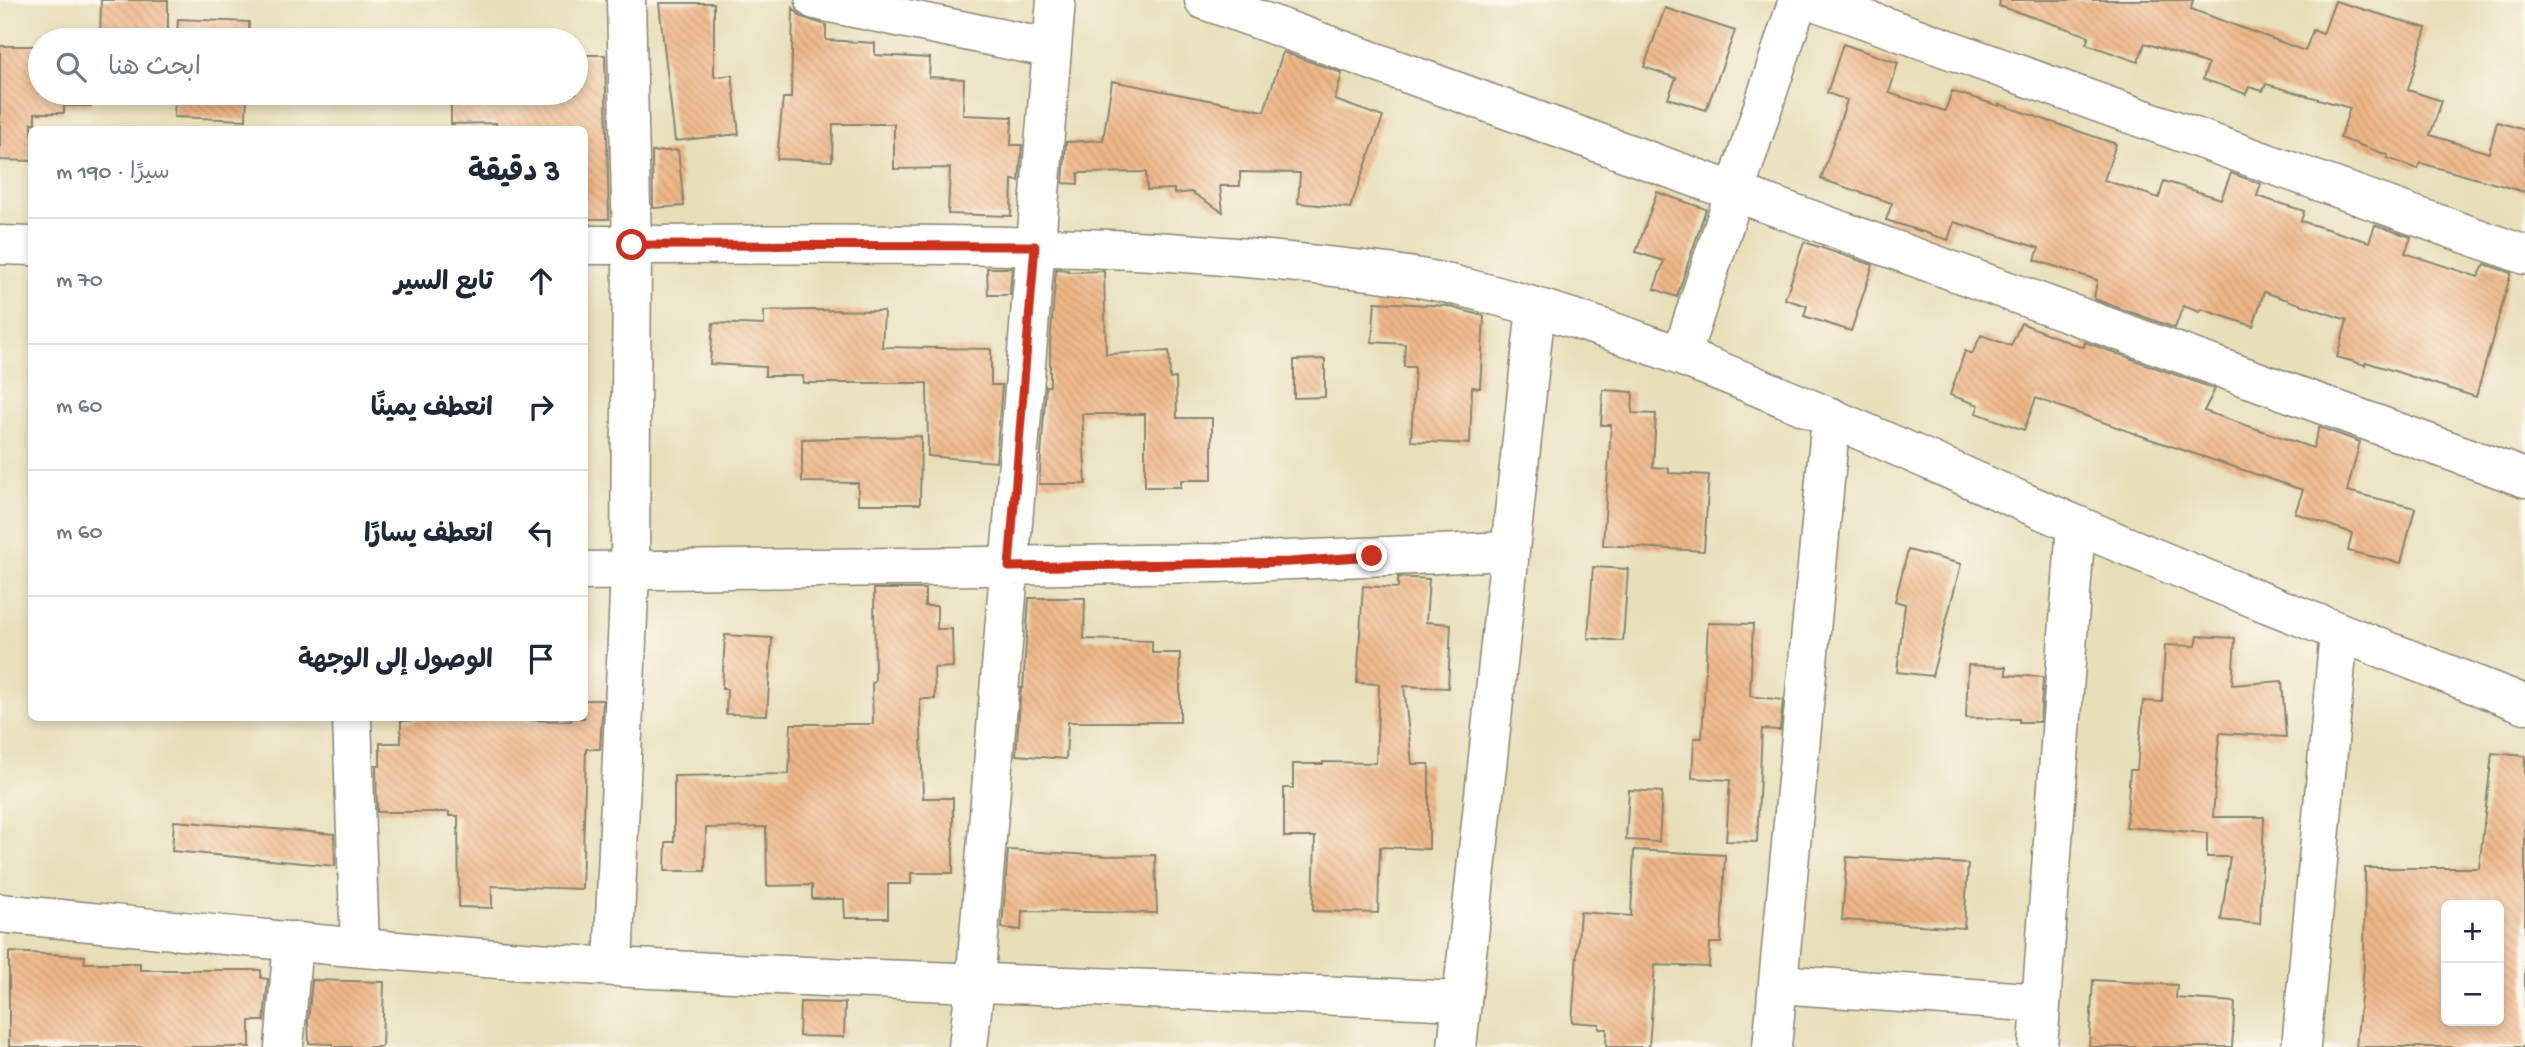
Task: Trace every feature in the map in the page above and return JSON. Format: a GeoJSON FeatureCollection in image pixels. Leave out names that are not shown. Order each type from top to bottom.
{"type":"FeatureCollection","features":[{"type":"Feature","properties":{"kind":"street"},"geometry":{"type":"LineString","coordinates":[[613,966],[630,570],[632,245],[626,0]]}},
{"type":"Feature","properties":{"kind":"street"},"geometry":{"type":"LineString","coordinates":[[815,0],[1052,49]]}},
{"type":"Feature","properties":{"kind":"street"},"geometry":{"type":"LineString","coordinates":[[968,1047],[1056,0]]}},
{"type":"Feature","properties":{"kind":"street"},"geometry":{"type":"LineString","coordinates":[[1205,0],[2525,478]]}},
{"type":"Feature","properties":{"kind":"street"},"geometry":{"type":"LineString","coordinates":[[1681,356],[1798,0]]}},
{"type":"Feature","properties":{"kind":"street"},"geometry":{"type":"LineString","coordinates":[[1811,0],[2525,255]]}},
{"type":"Feature","properties":{"kind":"street"},"geometry":{"type":"LineString","coordinates":[[588,245],[1035,246],[1220,254],[1383,272],[1463,286],[1536,307],[1681,356],[1831,417],[2076,525],[2525,704]]}},
{"type":"Feature","properties":{"kind":"street"},"geometry":{"type":"LineString","coordinates":[[0,246],[28,246]]}},
{"type":"Feature","properties":{"kind":"street"},"geometry":{"type":"LineString","coordinates":[[1457,1047],[1536,307]]}},
{"type":"Feature","properties":{"kind":"street"},"geometry":{"type":"LineString","coordinates":[[1772,1047],[1831,417]]}},
{"type":"Feature","properties":{"kind":"street"},"geometry":{"type":"LineString","coordinates":[[2038,1047],[2076,525]]}},
{"type":"Feature","properties":{"kind":"street"},"geometry":{"type":"LineString","coordinates":[[588,571],[1290,562],[1510,551]]}},
{"type":"Feature","properties":{"kind":"street"},"geometry":{"type":"LineString","coordinates":[[2301,1047],[2339,632]]}},
{"type":"Feature","properties":{"kind":"street"},"geometry":{"type":"LineString","coordinates":[[352,721],[360,946]]}},
{"type":"Feature","properties":{"kind":"street"},"geometry":{"type":"LineString","coordinates":[[0,913],[293,941],[613,966],[975,984],[1164,988],[1462,1001]]}},
{"type":"Feature","properties":{"kind":"street"},"geometry":{"type":"LineString","coordinates":[[284,1047],[293,941]]}},
{"type":"Feature","properties":{"kind":"street"},"geometry":{"type":"LineString","coordinates":[[1777,984],[2041,1003]]}},
{"type":"Feature","properties":{"kind":"building"},"geometry":{"type":"Polygon","coordinates":[[[101,0],[168,0],[168,28],[100,28],[101,0]]]}},
{"type":"Feature","properties":{"kind":"building"},"geometry":{"type":"Polygon","coordinates":[[[2000,0],[2193,0],[2191,9],[2305,51],[2313,30],[2323,34],[2335,1],[2426,28],[2408,90],[2442,101],[2430,135],[2489,153],[2497,122],[2525,130],[2525,192],[2420,163],[2418,169],[2340,138],[2350,108],[2266,84],[2263,91],[2249,87],[2246,94],[2203,79],[2208,64],[2145,43],[2138,62],[2086,44],[2089,36],[1999,6],[2000,0]]]}},
{"type":"Feature","properties":{"kind":"building"},"geometry":{"type":"Polygon","coordinates":[[[659,3],[714,3],[714,77],[732,75],[739,134],[675,141],[659,3]]]}},
{"type":"Feature","properties":{"kind":"building"},"geometry":{"type":"Polygon","coordinates":[[[793,8],[801,17],[826,25],[826,40],[875,43],[875,55],[930,58],[929,77],[964,79],[963,115],[1012,117],[1011,145],[1022,145],[1019,181],[1012,180],[1011,216],[948,214],[950,168],[894,169],[894,124],[833,124],[832,161],[777,159],[783,98],[791,98],[793,8]]]}},
{"type":"Feature","properties":{"kind":"building"},"geometry":{"type":"Polygon","coordinates":[[[1665,8],[1735,31],[1706,110],[1668,98],[1676,78],[1644,67],[1665,8]]]}},
{"type":"Feature","properties":{"kind":"building"},"geometry":{"type":"Polygon","coordinates":[[[178,19],[249,22],[249,28],[178,28],[178,19]]]}},
{"type":"Feature","properties":{"kind":"building"},"geometry":{"type":"Polygon","coordinates":[[[1843,44],[1898,63],[1889,93],[1945,111],[1952,91],[2116,144],[2104,180],[2159,198],[2164,181],[2221,199],[2231,173],[2261,184],[2257,196],[2304,211],[2301,221],[2369,242],[2375,225],[2411,237],[2405,253],[2478,277],[2485,264],[2511,273],[2476,397],[2366,362],[2365,365],[2337,357],[2347,320],[2264,292],[2253,326],[2183,306],[2175,328],[2094,299],[2097,280],[2035,260],[2039,248],[1954,222],[1948,240],[1886,220],[1892,203],[1821,179],[1847,100],[1827,93],[1843,44]]]}},
{"type":"Feature","properties":{"kind":"building"},"geometry":{"type":"Polygon","coordinates":[[[0,46],[28,46],[28,105],[91,106],[64,106],[64,113],[35,113],[35,123],[28,126],[28,161],[0,160],[0,46]]]}},
{"type":"Feature","properties":{"kind":"building"},"geometry":{"type":"Polygon","coordinates":[[[1283,52],[1342,73],[1335,100],[1383,117],[1350,208],[1298,203],[1300,173],[1240,172],[1240,186],[1220,186],[1223,212],[1191,192],[1174,194],[1174,189],[1147,190],[1146,172],[1078,173],[1078,184],[1063,183],[1066,142],[1103,140],[1112,81],[1264,111],[1283,52]]]}},
{"type":"Feature","properties":{"kind":"building"},"geometry":{"type":"Polygon","coordinates":[[[588,55],[605,55],[609,219],[588,219],[588,126],[451,124],[451,105],[588,105],[588,55]]]}},
{"type":"Feature","properties":{"kind":"building"},"geometry":{"type":"Polygon","coordinates":[[[174,105],[247,105],[246,120],[174,117],[174,105]]]}},
{"type":"Feature","properties":{"kind":"building"},"geometry":{"type":"Polygon","coordinates":[[[678,150],[684,206],[653,208],[652,152],[678,150]]]}},
{"type":"Feature","properties":{"kind":"building"},"geometry":{"type":"Polygon","coordinates":[[[1657,192],[1706,209],[1677,297],[1654,289],[1664,261],[1636,252],[1657,192]]]}},
{"type":"Feature","properties":{"kind":"building"},"geometry":{"type":"Polygon","coordinates":[[[1804,242],[1873,265],[1851,331],[1804,316],[1807,306],[1785,299],[1804,242]]]}},
{"type":"Feature","properties":{"kind":"building"},"geometry":{"type":"Polygon","coordinates":[[[987,268],[1012,268],[1010,295],[988,295],[987,268]]]}},
{"type":"Feature","properties":{"kind":"building"},"geometry":{"type":"Polygon","coordinates":[[[1056,269],[1068,272],[1104,271],[1106,354],[1169,351],[1170,379],[1176,378],[1177,418],[1212,418],[1212,480],[1181,480],[1181,487],[1145,487],[1145,414],[1082,414],[1086,484],[1039,484],[1046,386],[1050,386],[1056,269]]]}},
{"type":"Feature","properties":{"kind":"building"},"geometry":{"type":"Polygon","coordinates":[[[1375,302],[1447,306],[1484,316],[1480,388],[1472,387],[1470,444],[1411,441],[1415,367],[1404,367],[1405,344],[1372,342],[1375,302]]]}},
{"type":"Feature","properties":{"kind":"building"},"geometry":{"type":"Polygon","coordinates":[[[764,311],[884,311],[882,347],[991,349],[991,385],[1002,385],[996,462],[928,456],[927,383],[803,383],[803,376],[765,376],[765,367],[710,364],[713,323],[764,325],[764,311]]]}},
{"type":"Feature","properties":{"kind":"building"},"geometry":{"type":"Polygon","coordinates":[[[2021,323],[2078,346],[2084,347],[2085,342],[2215,389],[2204,411],[2313,448],[2319,427],[2360,442],[2347,491],[2415,508],[2401,563],[2348,551],[2352,533],[2295,513],[2303,490],[2036,398],[2024,430],[1976,413],[1979,405],[1950,395],[1965,351],[1972,354],[1981,335],[2011,346],[2021,323]]]}},
{"type":"Feature","properties":{"kind":"building"},"geometry":{"type":"Polygon","coordinates":[[[1325,359],[1325,397],[1294,398],[1294,360],[1325,359]]]}},
{"type":"Feature","properties":{"kind":"building"},"geometry":{"type":"Polygon","coordinates":[[[1603,390],[1633,392],[1632,413],[1656,414],[1653,467],[1669,468],[1669,473],[1709,475],[1704,551],[1603,545],[1611,425],[1601,425],[1603,390]]]}},
{"type":"Feature","properties":{"kind":"building"},"geometry":{"type":"Polygon","coordinates":[[[921,436],[920,504],[858,504],[858,483],[802,482],[802,439],[921,436]]]}},
{"type":"Feature","properties":{"kind":"building"},"geometry":{"type":"Polygon","coordinates":[[[1908,550],[1961,564],[1932,676],[1897,672],[1905,604],[1895,601],[1908,550]]]}},
{"type":"Feature","properties":{"kind":"building"},"geometry":{"type":"Polygon","coordinates":[[[1593,567],[1628,569],[1623,641],[1588,638],[1593,567]]]}},
{"type":"Feature","properties":{"kind":"building"},"geometry":{"type":"Polygon","coordinates":[[[1398,577],[1429,579],[1426,622],[1451,624],[1448,688],[1404,686],[1412,764],[1429,764],[1429,849],[1380,847],[1378,913],[1313,911],[1315,837],[1284,837],[1284,788],[1293,788],[1293,764],[1376,763],[1379,684],[1357,683],[1363,586],[1398,588],[1398,577]]]}},
{"type":"Feature","properties":{"kind":"building"},"geometry":{"type":"Polygon","coordinates":[[[874,589],[925,589],[925,606],[937,606],[937,629],[952,629],[953,667],[934,668],[935,699],[920,699],[923,798],[953,798],[953,873],[911,873],[911,884],[888,884],[888,918],[845,918],[844,899],[812,899],[812,885],[767,886],[766,827],[706,828],[705,871],[665,871],[666,842],[674,842],[674,776],[789,774],[791,724],[873,724],[874,589]]]}},
{"type":"Feature","properties":{"kind":"building"},"geometry":{"type":"Polygon","coordinates":[[[1029,598],[1085,598],[1084,639],[1152,641],[1152,653],[1180,653],[1180,722],[1068,722],[1066,759],[1016,755],[1029,598]]]}},
{"type":"Feature","properties":{"kind":"building"},"geometry":{"type":"Polygon","coordinates":[[[1708,623],[1753,624],[1750,696],[1783,700],[1780,730],[1762,729],[1757,842],[1726,841],[1730,780],[1692,778],[1694,738],[1702,738],[1708,623]]]}},
{"type":"Feature","properties":{"kind":"building"},"geometry":{"type":"Polygon","coordinates":[[[725,635],[772,638],[767,715],[726,714],[727,689],[722,689],[725,635]]]}},
{"type":"Feature","properties":{"kind":"building"},"geometry":{"type":"Polygon","coordinates":[[[2198,636],[2235,638],[2232,685],[2282,681],[2286,737],[2220,733],[2218,747],[2213,817],[2264,817],[2260,924],[2221,920],[2230,857],[2207,857],[2207,833],[2126,827],[2130,770],[2137,770],[2143,701],[2162,702],[2165,645],[2196,646],[2198,636]]]}},
{"type":"Feature","properties":{"kind":"building"},"geometry":{"type":"Polygon","coordinates":[[[1968,665],[2006,667],[2006,675],[2043,677],[2040,722],[1966,718],[1968,665]]]}},
{"type":"Feature","properties":{"kind":"building"},"geometry":{"type":"Polygon","coordinates":[[[588,700],[603,700],[600,749],[586,749],[582,889],[492,886],[492,908],[459,907],[458,816],[449,816],[449,812],[377,812],[376,766],[380,766],[380,743],[401,743],[401,721],[588,721],[588,700]]]}},
{"type":"Feature","properties":{"kind":"building"},"geometry":{"type":"Polygon","coordinates":[[[2492,753],[2525,756],[2525,1047],[2356,1047],[2364,967],[2365,868],[2479,868],[2492,753]]]}},
{"type":"Feature","properties":{"kind":"building"},"geometry":{"type":"Polygon","coordinates":[[[1629,790],[1662,792],[1659,842],[1626,840],[1629,790]]]}},
{"type":"Feature","properties":{"kind":"building"},"geometry":{"type":"Polygon","coordinates":[[[174,821],[334,834],[335,866],[172,851],[174,821]]]}},
{"type":"Feature","properties":{"kind":"building"},"geometry":{"type":"Polygon","coordinates":[[[1008,850],[1108,856],[1155,855],[1157,913],[1022,911],[1021,930],[1002,928],[1008,850]]]}},
{"type":"Feature","properties":{"kind":"building"},"geometry":{"type":"Polygon","coordinates":[[[1634,850],[1725,855],[1721,943],[1710,943],[1709,967],[1655,965],[1649,1047],[1606,1047],[1607,1029],[1599,1029],[1599,1024],[1572,1022],[1580,912],[1631,916],[1634,850]]]}},
{"type":"Feature","properties":{"kind":"building"},"geometry":{"type":"Polygon","coordinates":[[[1847,857],[1968,864],[1964,928],[1842,920],[1847,857]]]}},
{"type":"Feature","properties":{"kind":"building"},"geometry":{"type":"Polygon","coordinates":[[[9,952],[85,956],[84,963],[140,963],[140,970],[261,970],[261,978],[268,979],[264,1021],[250,1021],[250,1047],[9,1047],[9,952]]]}},
{"type":"Feature","properties":{"kind":"building"},"geometry":{"type":"Polygon","coordinates":[[[312,980],[384,982],[382,1047],[333,1047],[333,1044],[309,1043],[312,980]]]}},
{"type":"Feature","properties":{"kind":"building"},"geometry":{"type":"Polygon","coordinates":[[[2093,980],[2177,985],[2176,998],[2235,1002],[2232,1047],[2089,1047],[2093,980]]]}},
{"type":"Feature","properties":{"kind":"building"},"geometry":{"type":"Polygon","coordinates":[[[800,1002],[845,1003],[844,1037],[799,1036],[800,1002]]]}},
{"type":"Feature","properties":{"kind":"route"},"geometry":{"type":"LineString","coordinates":[[632,245],[1035,246],[1009,567],[1290,562],[1372,556]]}}]}
